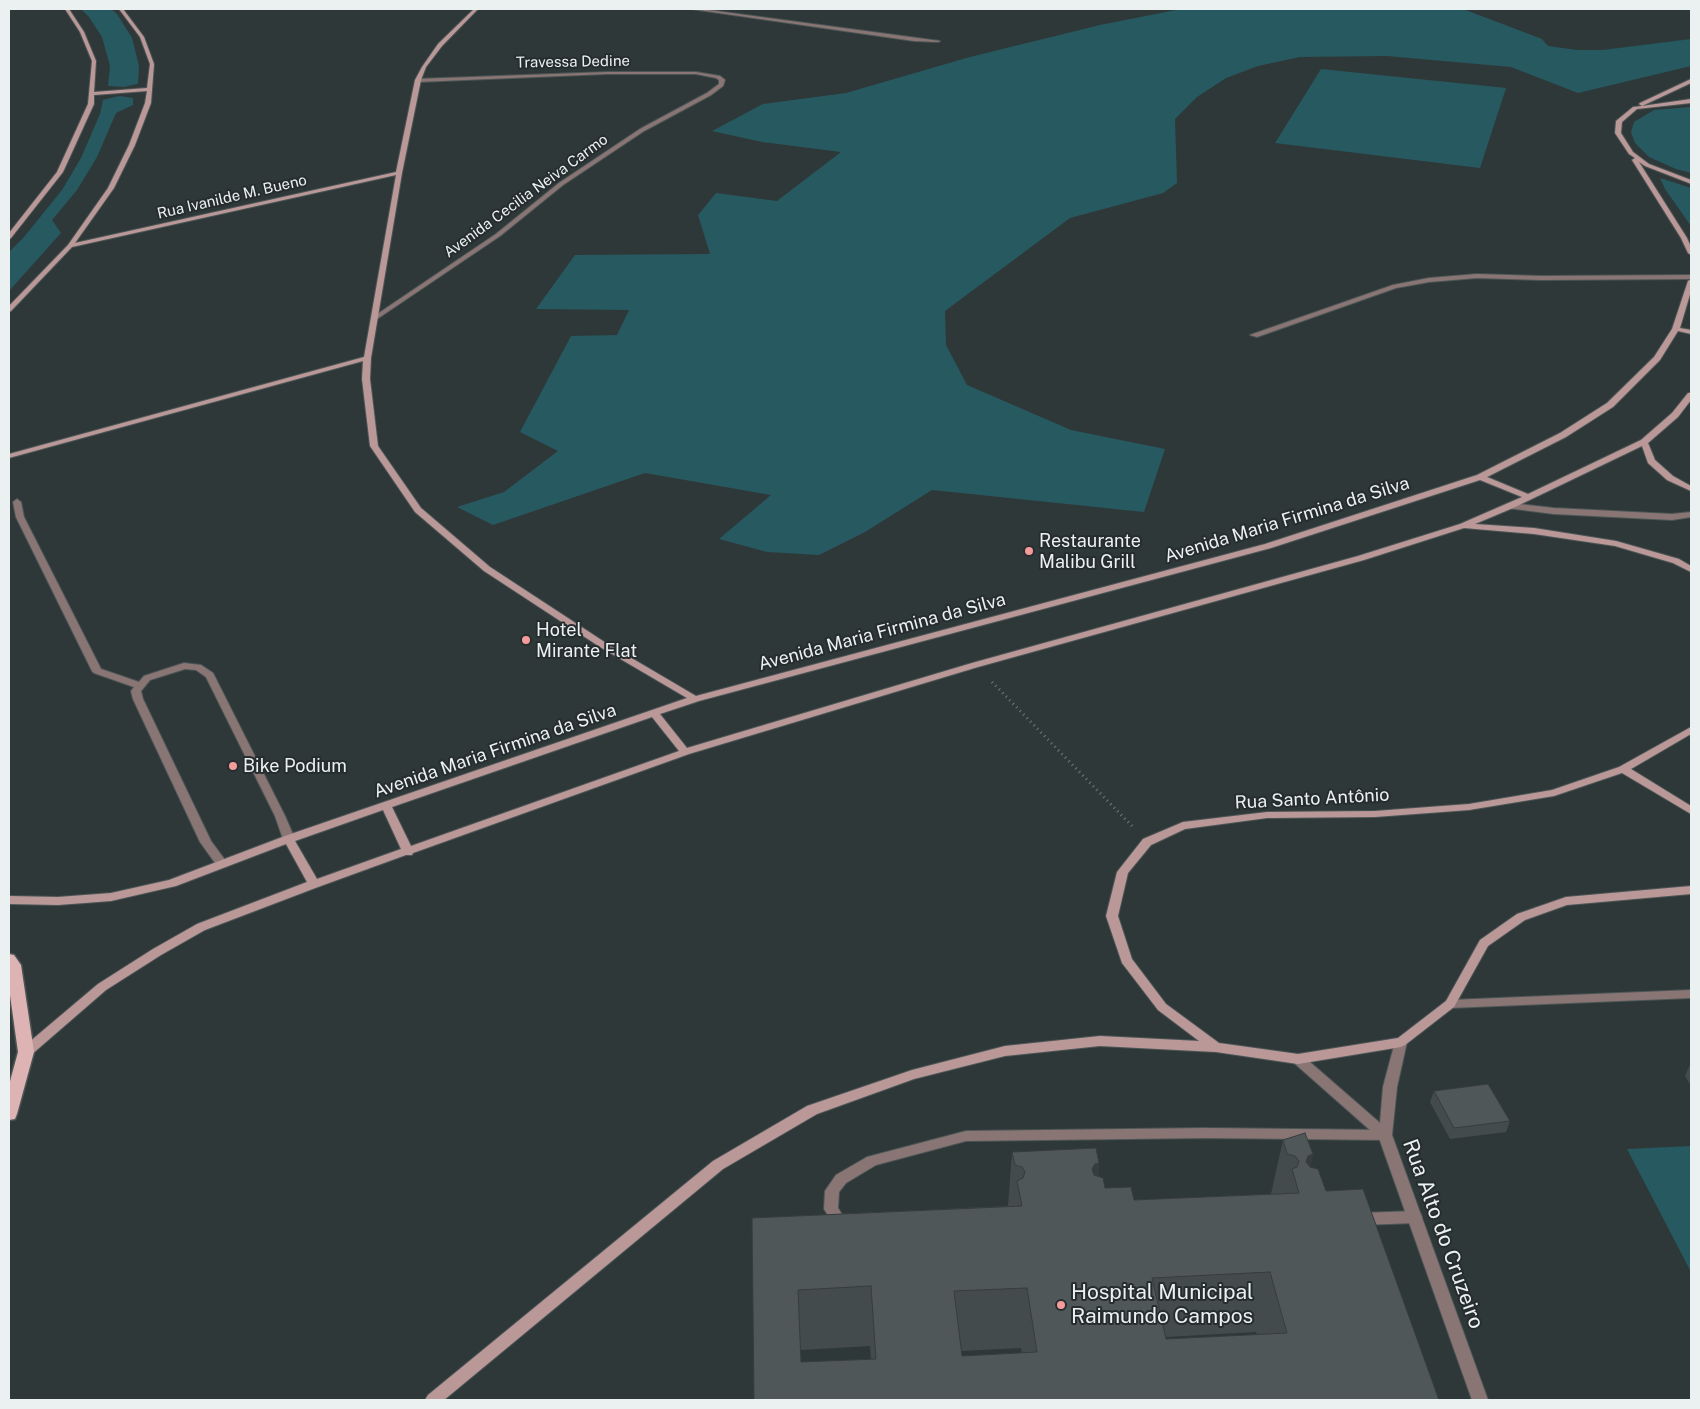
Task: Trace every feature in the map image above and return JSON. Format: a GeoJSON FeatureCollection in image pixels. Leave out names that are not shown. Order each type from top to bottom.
{"type":"FeatureCollection","features":[{"type":"Feature","properties":{"kind":"main road"},"geometry":{"type":"LineString","coordinates":[[9,237],[60,172],[91,104],[94,61],[82,32],[68,9]]}},
{"type":"Feature","properties":{"kind":"main road"},"geometry":{"type":"LineString","coordinates":[[9,310],[70,246],[111,188],[132,145],[148,103],[152,64],[142,37],[121,9]]}},
{"type":"Feature","properties":{"kind":"main road"},"geometry":{"type":"LineString","coordinates":[[476,9],[440,45],[424,67],[418,80],[399,173],[367,358],[366,379],[374,446],[418,510],[487,569],[603,645],[695,699]]}},
{"type":"Feature","properties":{"kind":"main road"},"geometry":{"type":"LineString","coordinates":[[1691,81],[1635,108],[1619,121],[1618,133],[1676,224],[1691,253]]}},
{"type":"Feature","properties":{"kind":"main road"},"geometry":{"type":"LineString","coordinates":[[92,94],[149,89]]}},
{"type":"Feature","properties":{"kind":"main road"},"geometry":{"type":"LineString","coordinates":[[1635,108],[1691,101]]}},
{"type":"Feature","properties":{"kind":"main road"},"geometry":{"type":"LineString","coordinates":[[1631,154],[1646,165],[1691,182]]}},
{"type":"Feature","properties":{"kind":"main road","name":"Rua Ivanilde M. Bueno"},"geometry":{"type":"LineString","coordinates":[[70,246],[399,173]]}},
{"type":"Feature","properties":{"kind":"main road","name":"Avenida Maria Firmina da Silva"},"geometry":{"type":"LineString","coordinates":[[9,900],[58,901],[111,897],[172,883],[289,839],[695,699],[1268,546],[1480,477],[1563,435],[1610,405],[1657,358],[1676,329],[1691,281]]}},
{"type":"Feature","properties":{"kind":"main road"},"geometry":{"type":"LineString","coordinates":[[1676,329],[1691,332]]}},
{"type":"Feature","properties":{"kind":"main road"},"geometry":{"type":"LineString","coordinates":[[9,456],[367,358]]}},
{"type":"Feature","properties":{"kind":"main road"},"geometry":{"type":"LineString","coordinates":[[26,1052],[102,987],[201,927],[314,884],[685,752],[975,665],[1361,558],[1463,526],[1510,506],[1644,442],[1675,415],[1691,395]]}},
{"type":"Feature","properties":{"kind":"main road"},"geometry":{"type":"LineString","coordinates":[[1644,442],[1651,461],[1670,478],[1691,489]]}},
{"type":"Feature","properties":{"kind":"main road"},"geometry":{"type":"LineString","coordinates":[[1480,477],[1528,497]]}},
{"type":"Feature","properties":{"kind":"main road"},"geometry":{"type":"LineString","coordinates":[[1463,526],[1534,531],[1590,539],[1616,544],[1676,561],[1691,569]]}},
{"type":"Feature","properties":{"kind":"main road"},"geometry":{"type":"LineString","coordinates":[[654,714],[685,752]]}},
{"type":"Feature","properties":{"kind":"main road","name":"Rua Santo Antônio"},"geometry":{"type":"LineString","coordinates":[[1691,730],[1622,769],[1554,792],[1469,807],[1375,814],[1267,815],[1183,826],[1146,842],[1123,872],[1112,916],[1126,960],[1162,1007],[1216,1046],[1298,1059],[1401,1042],[1450,1004],[1484,943],[1521,917],[1566,901],[1691,890]]}},
{"type":"Feature","properties":{"kind":"main road"},"geometry":{"type":"LineString","coordinates":[[1622,769],[1691,811]]}},
{"type":"Feature","properties":{"kind":"main road"},"geometry":{"type":"LineString","coordinates":[[386,806],[408,852]]}},
{"type":"Feature","properties":{"kind":"main road"},"geometry":{"type":"LineString","coordinates":[[289,839],[314,884]]}},
{"type":"Feature","properties":{"kind":"main road"},"geometry":{"type":"LineString","coordinates":[[9,958],[14,965],[26,1052],[9,1114]]}},
{"type":"Feature","properties":{"kind":"main road"},"geometry":{"type":"LineString","coordinates":[[433,1400],[718,1166],[812,1110],[912,1075],[1005,1051],[1100,1041],[1216,1046]]}},
{"type":"Feature","properties":{"kind":"street"},"geometry":{"type":"LineString","coordinates":[[692,9],[914,40],[938,40]]}},
{"type":"Feature","properties":{"kind":"street","name":"Travessa Dedine"},"geometry":{"type":"LineString","coordinates":[[418,80],[571,74],[696,73],[718,77],[722,80],[721,85]]}},
{"type":"Feature","properties":{"kind":"street","name":"Avenida Cecilia Neiva Carmo"},"geometry":{"type":"LineString","coordinates":[[375,318],[498,235],[561,184],[599,158],[642,130],[709,94],[721,85]]}},
{"type":"Feature","properties":{"kind":"street"},"geometry":{"type":"LineString","coordinates":[[1254,335],[1395,286],[1429,280],[1477,276],[1577,278],[1691,277]]}},
{"type":"Feature","properties":{"kind":"street"},"geometry":{"type":"LineString","coordinates":[[17,502],[20,517],[97,671],[139,685]]}},
{"type":"Feature","properties":{"kind":"street"},"geometry":{"type":"LineString","coordinates":[[1510,506],[1554,511],[1672,517],[1691,515]]}},
{"type":"Feature","properties":{"kind":"street"},"geometry":{"type":"LineString","coordinates":[[222,864],[206,842],[138,699],[136,691],[139,685],[147,678],[184,666],[198,667],[210,675],[280,816],[289,839]]}},
{"type":"Feature","properties":{"kind":"street"},"geometry":{"type":"LineString","coordinates":[[1450,1004],[1691,994]]}},
{"type":"Feature","properties":{"kind":"street"},"geometry":{"type":"LineString","coordinates":[[853,1234],[844,1230],[831,1209],[832,1191],[841,1179],[872,1161],[966,1136],[1208,1133],[1385,1135],[1390,1088],[1401,1042]]}},
{"type":"Feature","properties":{"kind":"street","name":"Rua Alto do Cruzeiro"},"geometry":{"type":"LineString","coordinates":[[1298,1059],[1385,1135],[1480,1400]]}},
{"type":"Feature","properties":{"kind":"street"},"geometry":{"type":"LineString","coordinates":[[1348,1219],[1415,1217]]}},
{"type":"Feature","properties":{"kind":"path"},"geometry":{"type":"LineString","coordinates":[[975,665],[1146,842]]}},
{"type":"Feature","properties":{"kind":"shaded area"},"geometry":{"type":"Polygon","coordinates":[[[81,9],[111,9],[117,14],[132,38],[139,66],[137,84],[124,87],[108,86],[110,66],[102,37],[89,17],[81,9]]]}},
{"type":"Feature","properties":{"kind":"shaded area"},"geometry":{"type":"Polygon","coordinates":[[[1463,9],[1542,39],[1548,46],[1577,50],[1603,50],[1691,39],[1691,66],[1578,93],[1511,67],[1387,56],[1300,57],[1258,66],[1226,78],[1197,97],[1175,119],[1177,183],[1163,193],[1070,218],[945,311],[946,345],[967,385],[1071,430],[1165,449],[1144,512],[932,490],[865,532],[819,555],[767,552],[719,539],[771,495],[645,473],[493,525],[457,507],[504,492],[558,451],[520,432],[571,336],[617,335],[629,310],[536,309],[575,255],[710,254],[698,215],[716,193],[777,201],[841,152],[762,142],[712,131],[763,104],[846,93],[970,57],[1100,25],[1176,10],[1463,9]]]}},
{"type":"Feature","properties":{"kind":"shaded area"},"geometry":{"type":"Polygon","coordinates":[[[1321,69],[1506,88],[1480,168],[1275,143],[1321,69]]]}},
{"type":"Feature","properties":{"kind":"shaded area"},"geometry":{"type":"Polygon","coordinates":[[[119,96],[133,98],[133,105],[116,113],[97,157],[77,190],[52,220],[61,233],[9,291],[9,252],[24,237],[62,190],[81,158],[100,114],[103,100],[119,96]]]}},
{"type":"Feature","properties":{"kind":"shaded area"},"geometry":{"type":"Polygon","coordinates":[[[1691,107],[1691,173],[1676,169],[1649,157],[1635,143],[1631,132],[1634,122],[1654,110],[1691,107]]]}},
{"type":"Feature","properties":{"kind":"shaded area"},"geometry":{"type":"Polygon","coordinates":[[[1660,178],[1691,188],[1691,226],[1665,189],[1660,178]]]}},
{"type":"Feature","properties":{"kind":"shaded area"},"geometry":{"type":"Polygon","coordinates":[[[1691,1146],[1691,1272],[1627,1149],[1691,1146]]]}},
{"type":"Feature","properties":{"kind":"building"},"geometry":{"type":"Polygon","coordinates":[[[1488,1084],[1510,1121],[1454,1128],[1434,1091],[1488,1084]]]}},
{"type":"Feature","properties":{"kind":"building"},"geometry":{"type":"Polygon","coordinates":[[[1305,1133],[1313,1154],[1308,1156],[1306,1162],[1310,1167],[1318,1169],[1326,1191],[1363,1189],[1439,1400],[754,1400],[752,1218],[1022,1206],[1017,1181],[1023,1178],[1025,1172],[1022,1167],[1015,1165],[1012,1152],[1096,1148],[1099,1163],[1095,1164],[1092,1169],[1094,1175],[1103,1178],[1105,1188],[1131,1187],[1134,1200],[1299,1193],[1292,1169],[1297,1167],[1299,1161],[1295,1156],[1287,1154],[1283,1140],[1305,1133]],[[1270,1272],[1152,1278],[1166,1339],[1287,1333],[1270,1272]],[[871,1286],[798,1290],[801,1362],[876,1359],[871,1286]],[[1027,1288],[954,1291],[962,1356],[1037,1352],[1027,1288]]]}},
{"type":"Feature","properties":{"kind":"place","name":"Restaurante Malibu Grill"},"geometry":{"type":"Point","coordinates":[1029,551]}},
{"type":"Feature","properties":{"kind":"place","name":"Hotel Mirante Flat"},"geometry":{"type":"Point","coordinates":[526,640]}},
{"type":"Feature","properties":{"kind":"place","name":"Bike Podium"},"geometry":{"type":"Point","coordinates":[233,766]}},
{"type":"Feature","properties":{"kind":"place","name":"Hospital Municipal Raimundo Campos"},"geometry":{"type":"Point","coordinates":[1061,1305]}}]}
